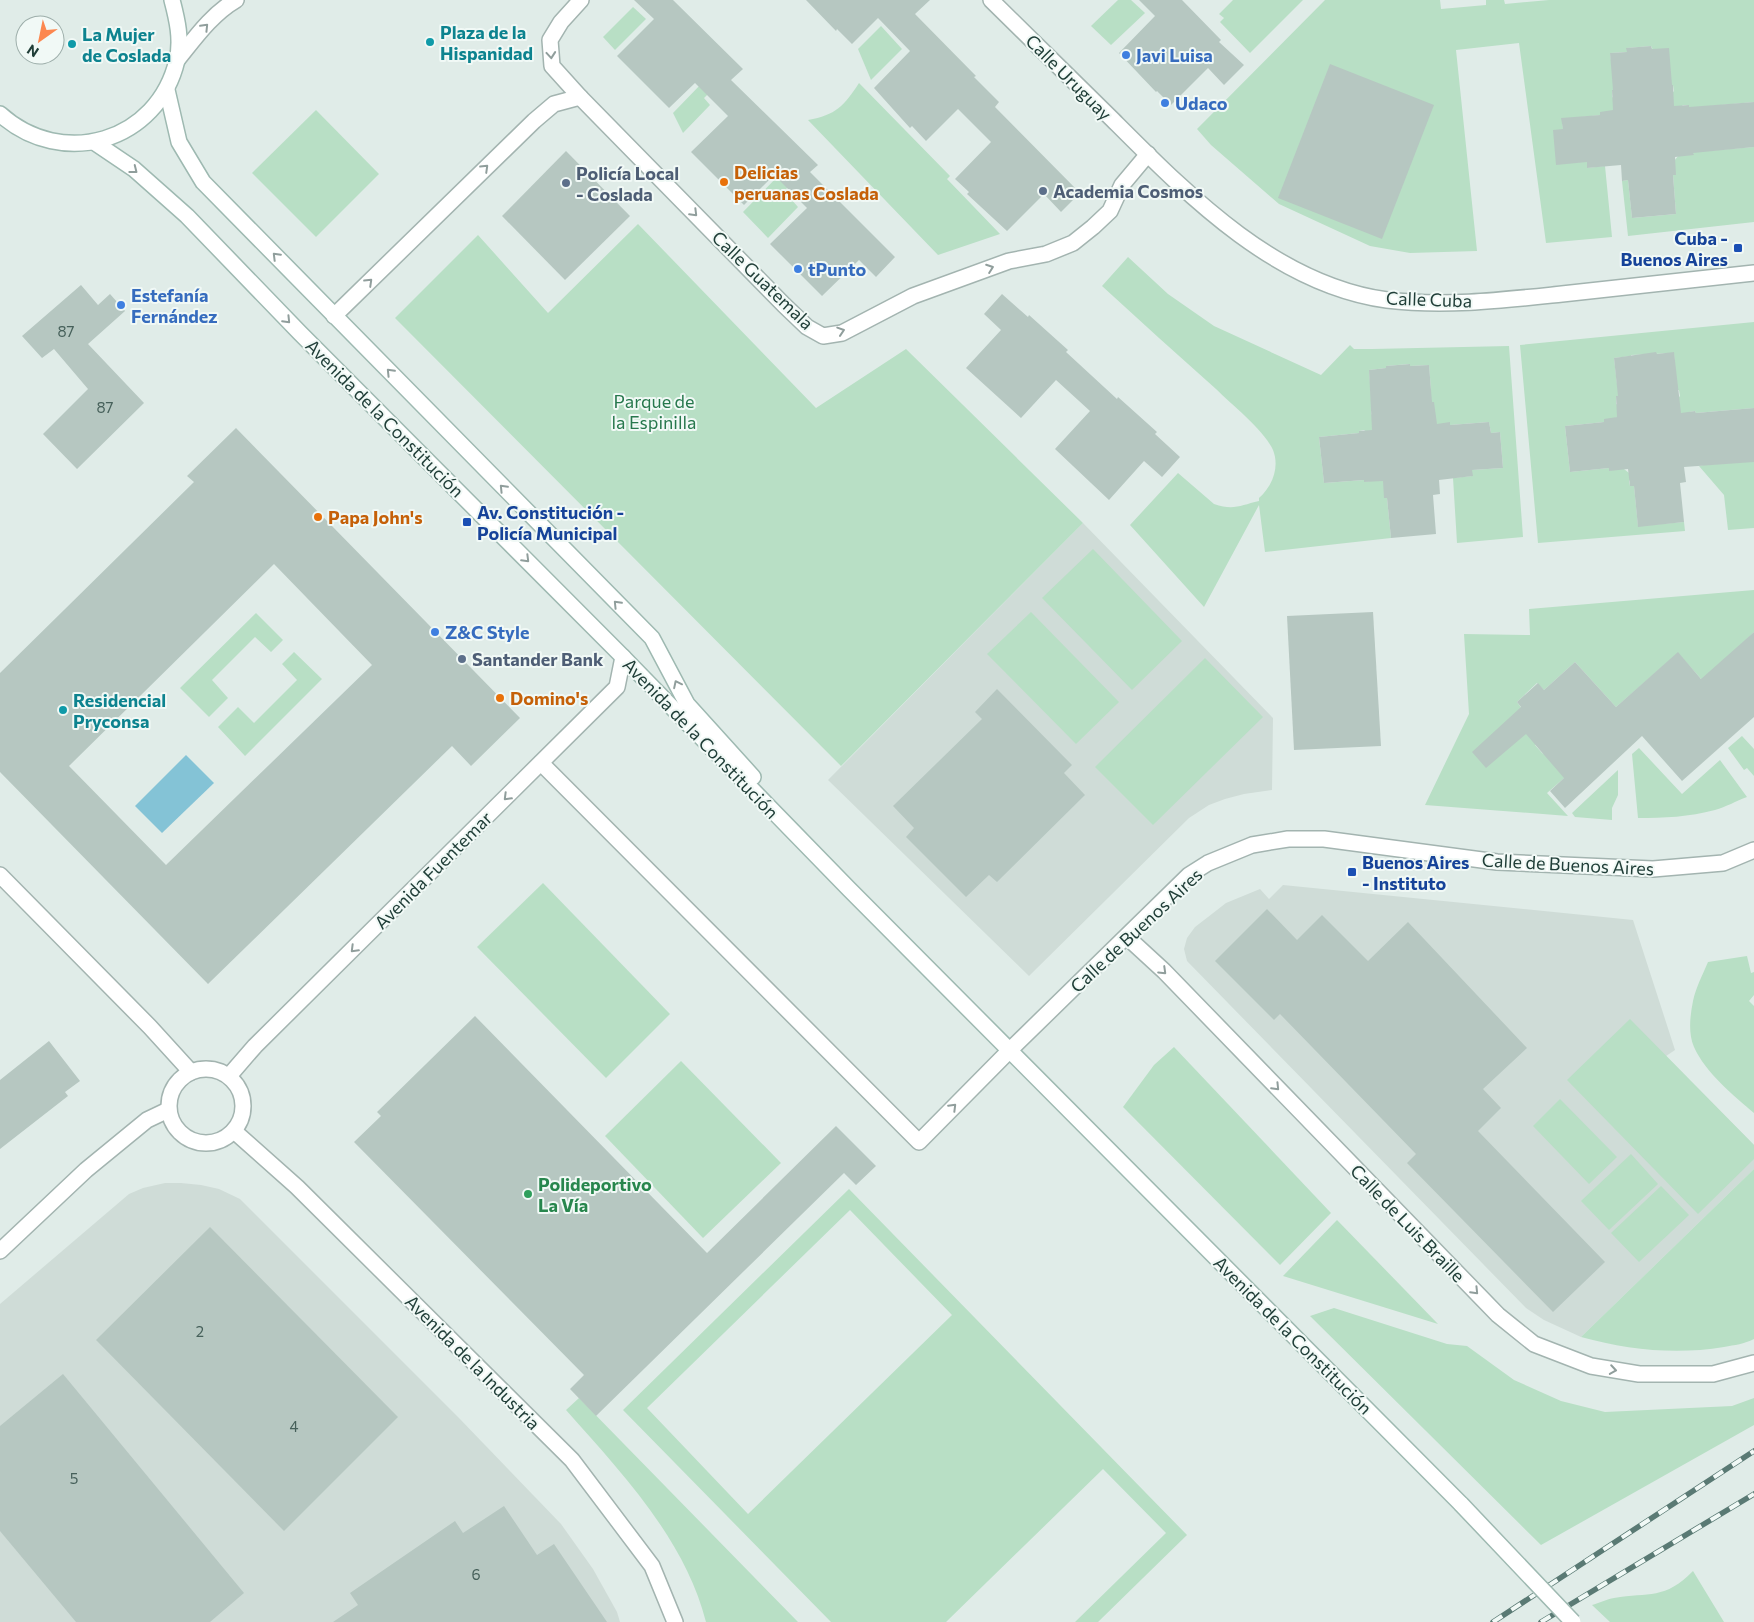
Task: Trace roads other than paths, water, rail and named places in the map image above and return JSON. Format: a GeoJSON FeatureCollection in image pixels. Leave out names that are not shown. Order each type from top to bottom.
{"type":"FeatureCollection","features":[{"type":"Feature","properties":{"kind":"street"},"geometry":{"type":"LineString","coordinates":[[0,114],[29,134],[61,144],[94,142],[123,132],[148,114],[167,90],[178,59],[179,26],[172,0]]}},
{"type":"Feature","properties":{"kind":"street"},"geometry":{"type":"LineString","coordinates":[[178,59],[225,6],[236,0]]}},
{"type":"Feature","properties":{"kind":"street","name":"Calle Guatemala"},"geometry":{"type":"LineString","coordinates":[[581,0],[561,22],[550,40],[552,66],[580,97],[801,322],[823,336],[842,332],[913,296],[1009,261],[1046,254],[1073,243],[1110,211],[1122,185],[1148,154]]}},
{"type":"Feature","properties":{"kind":"street","name":"Calle Uruguay"},"geometry":{"type":"LineString","coordinates":[[991,0],[1148,154]]}},
{"type":"Feature","properties":{"kind":"street","name":"Avenida de la Constitución"},"geometry":{"type":"LineString","coordinates":[[167,90],[179,142],[203,182],[652,638],[687,704],[769,796],[794,832]]}},
{"type":"Feature","properties":{"kind":"street"},"geometry":{"type":"LineString","coordinates":[[334,316],[534,121],[554,104],[580,97]]}},
{"type":"Feature","properties":{"kind":"street","name":"Avenida de la Constitución"},"geometry":{"type":"LineString","coordinates":[[94,142],[134,169],[187,216],[300,333],[1461,1504],[1573,1622]]}},
{"type":"Feature","properties":{"kind":"street","name":"Calle Cuba"},"geometry":{"type":"LineString","coordinates":[[1148,154],[1176,182],[1245,240],[1292,268],[1329,284],[1386,300],[1461,303],[1754,273]]}},
{"type":"Feature","properties":{"kind":"street","name":"Avenida Fuentemar"},"geometry":{"type":"LineString","coordinates":[[229,1076],[254,1046],[617,687],[622,657]]}},
{"type":"Feature","properties":{"kind":"street"},"geometry":{"type":"LineString","coordinates":[[541,763],[919,1142],[1010,1050]]}},
{"type":"Feature","properties":{"kind":"street","name":"Calle de Buenos Aires"},"geometry":{"type":"LineString","coordinates":[[1010,1050],[1189,875],[1208,863],[1252,845],[1288,838],[1324,839],[1497,862],[1654,869],[1723,863],[1754,850]]}},
{"type":"Feature","properties":{"kind":"street"},"geometry":{"type":"LineString","coordinates":[[0,875],[150,1027],[191,1072]]}},
{"type":"Feature","properties":{"kind":"street","name":"Calle de Luis Braille"},"geometry":{"type":"LineString","coordinates":[[1127,937],[1164,971],[1498,1315],[1534,1344],[1591,1366],[1639,1374],[1713,1374],[1754,1363]]}},
{"type":"Feature","properties":{"kind":"street"},"geometry":{"type":"LineString","coordinates":[[201,1069],[212,1069],[229,1076],[237,1086],[242,1097],[241,1121],[234,1131],[224,1139],[213,1144],[200,1144],[188,1140],[178,1132],[171,1122],[168,1110],[169,1098],[173,1087],[181,1078],[201,1069]]}},
{"type":"Feature","properties":{"kind":"street"},"geometry":{"type":"LineString","coordinates":[[0,1250],[86,1170],[147,1120],[168,1110]]}},
{"type":"Feature","properties":{"kind":"street","name":"Avenida de la Industria"},"geometry":{"type":"LineString","coordinates":[[234,1131],[297,1187],[572,1460],[652,1566],[675,1622]]}},
{"type":"Feature","properties":{"kind":"water"},"geometry":{"type":"Polygon","coordinates":[[[186,755],[214,783],[162,833],[135,806],[186,755]]]}},
{"type":"Feature","properties":{"kind":"railway"},"geometry":{"type":"LineString","coordinates":[[1493,1622],[1754,1451]]}},
{"type":"Feature","properties":{"kind":"railway"},"geometry":{"type":"LineString","coordinates":[[1541,1622],[1754,1494]]}},
{"type":"Feature","properties":{"kind":"place","name":"Plaza de la Hispanidad"},"geometry":{"type":"Point","coordinates":[430,42]}},
{"type":"Feature","properties":{"kind":"place","name":"La Mujer de Coslada"},"geometry":{"type":"Point","coordinates":[72,44]}},
{"type":"Feature","properties":{"kind":"place","name":"Javi Luisa"},"geometry":{"type":"Point","coordinates":[1126,55]}},
{"type":"Feature","properties":{"kind":"place","name":"Udaco"},"geometry":{"type":"Point","coordinates":[1165,103]}},
{"type":"Feature","properties":{"kind":"place","name":"Delicias peruanas Coslada"},"geometry":{"type":"Point","coordinates":[724,182]}},
{"type":"Feature","properties":{"kind":"place","name":"Policía Local - Coslada"},"geometry":{"type":"Point","coordinates":[566,183]}},
{"type":"Feature","properties":{"kind":"place","name":"Academia Cosmos"},"geometry":{"type":"Point","coordinates":[1043,191]}},
{"type":"Feature","properties":{"kind":"place","name":"Cuba - Buenos Aires"},"geometry":{"type":"Point","coordinates":[1738,248]}},
{"type":"Feature","properties":{"kind":"place","name":"tPunto"},"geometry":{"type":"Point","coordinates":[798,269]}},
{"type":"Feature","properties":{"kind":"place","name":"Estefanía Fernández"},"geometry":{"type":"Point","coordinates":[121,305]}},
{"type":"Feature","properties":{"kind":"place","name":"Papa John's"},"geometry":{"type":"Point","coordinates":[318,517]}},
{"type":"Feature","properties":{"kind":"place","name":"Av. Constitución - Policía Municipal"},"geometry":{"type":"Point","coordinates":[467,522]}},
{"type":"Feature","properties":{"kind":"place","name":"Z&C Style"},"geometry":{"type":"Point","coordinates":[435,632]}},
{"type":"Feature","properties":{"kind":"place","name":"Santander Bank"},"geometry":{"type":"Point","coordinates":[462,659]}},
{"type":"Feature","properties":{"kind":"place","name":"Domino's"},"geometry":{"type":"Point","coordinates":[500,698]}},
{"type":"Feature","properties":{"kind":"place","name":"Residencial Pryconsa"},"geometry":{"type":"Point","coordinates":[63,710]}},
{"type":"Feature","properties":{"kind":"place","name":"Buenos Aires - Instituto"},"geometry":{"type":"Point","coordinates":[1352,872]}},
{"type":"Feature","properties":{"kind":"place","name":"Polideportivo La Vía"},"geometry":{"type":"Point","coordinates":[528,1194]}},
{"type":"Feature","properties":{"kind":"park label","name":"Parque de la Espinilla"},"geometry":{"type":"Point","coordinates":[654,411]}}]}
